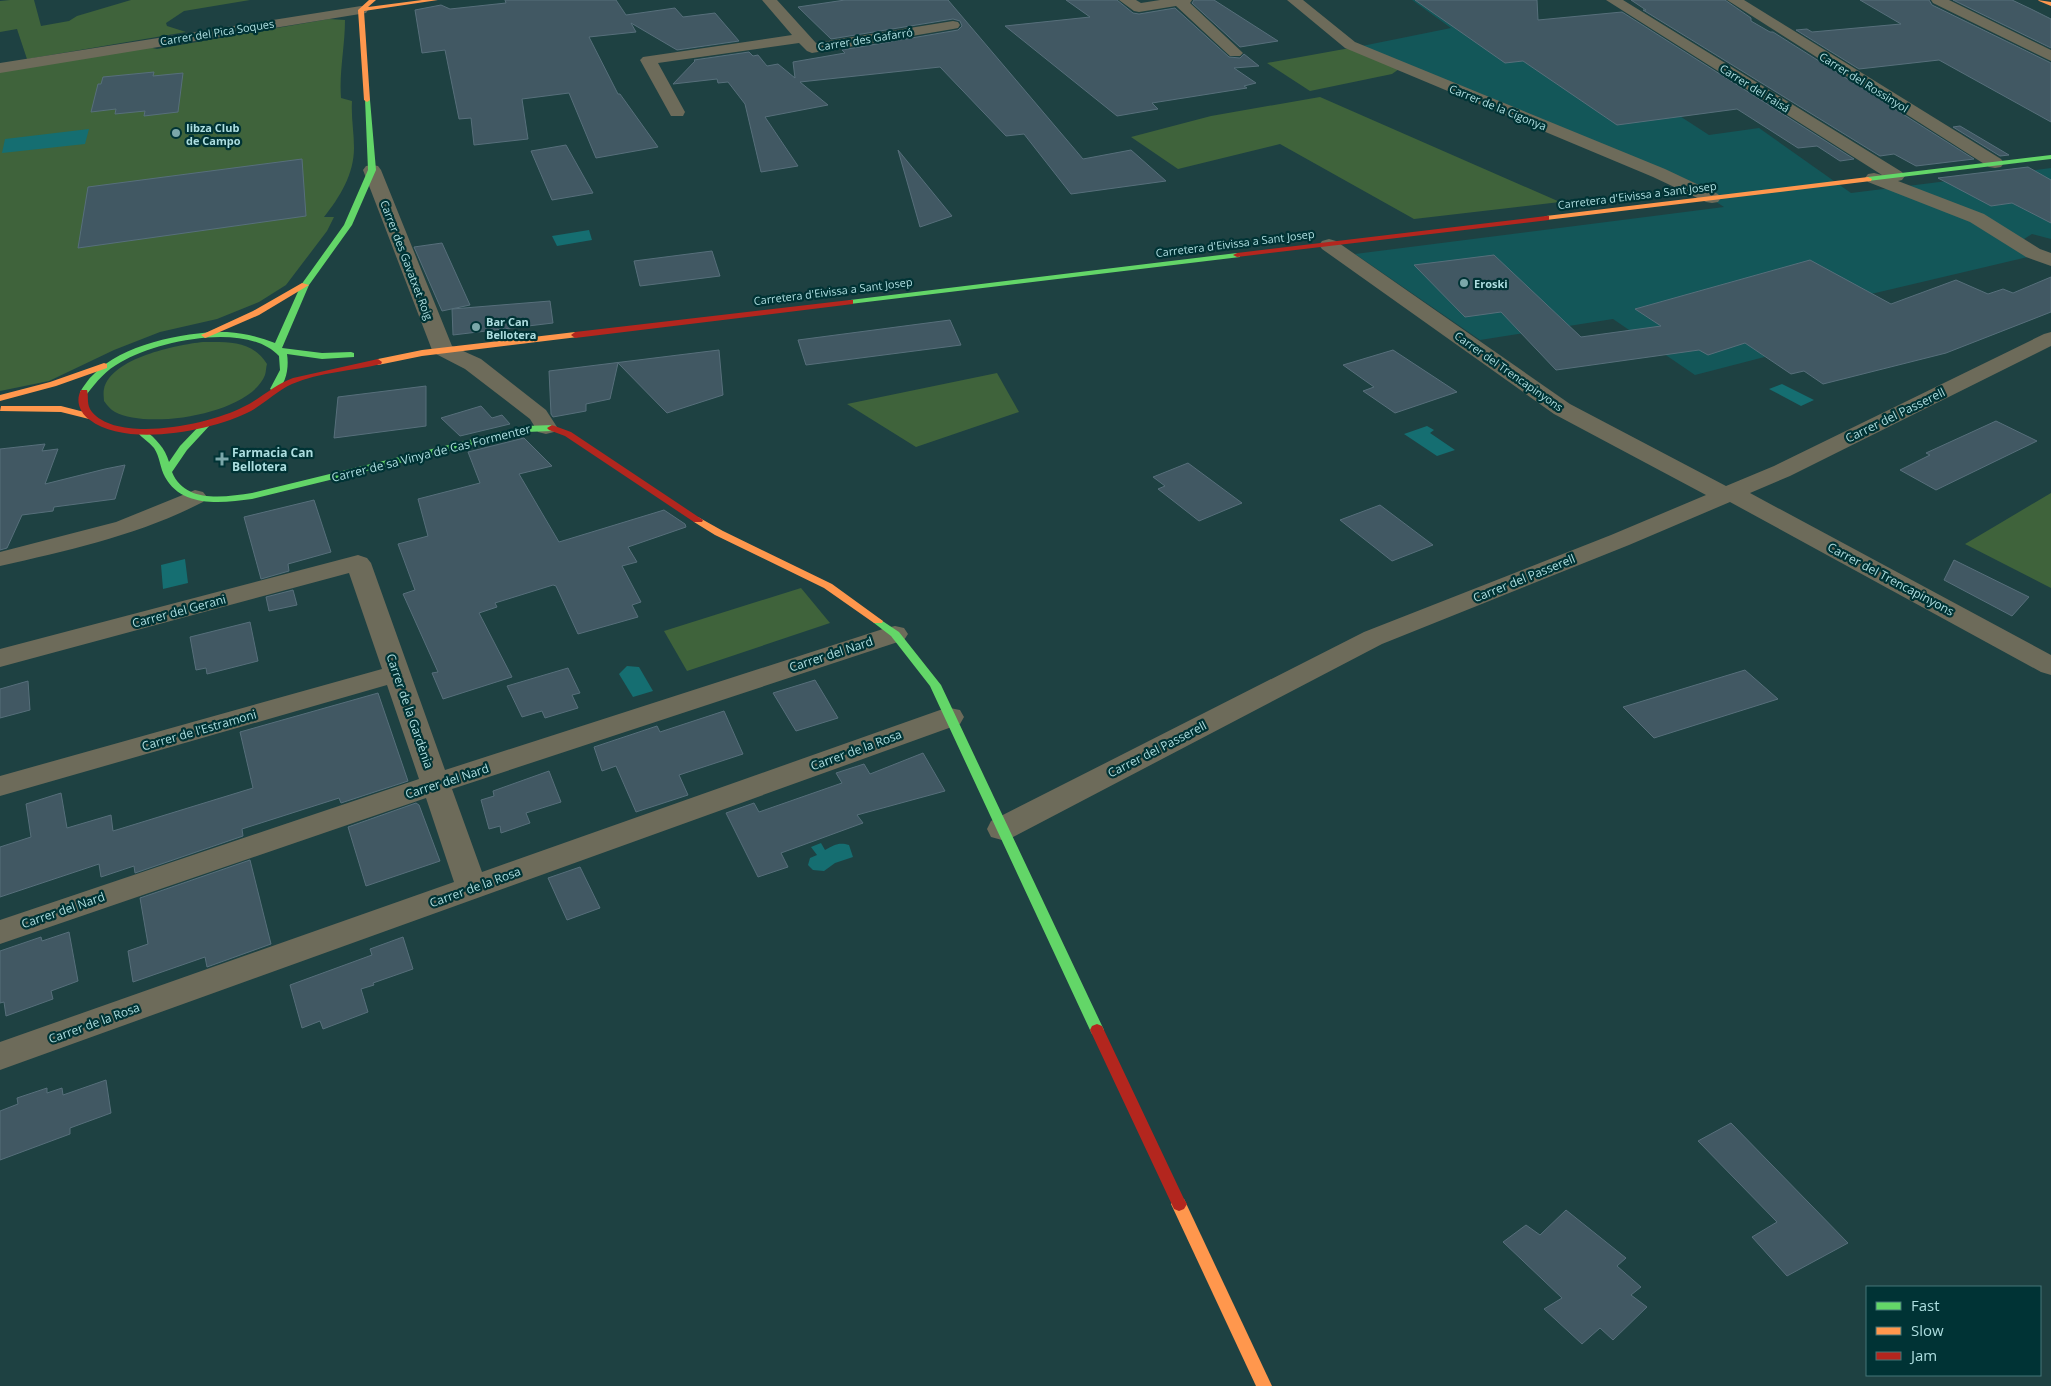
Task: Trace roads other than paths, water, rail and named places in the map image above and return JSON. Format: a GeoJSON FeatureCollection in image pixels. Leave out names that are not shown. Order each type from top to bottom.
{"type":"FeatureCollection","features":[{"type":"Feature","properties":{"kind":"main road"},"geometry":{"type":"LineString","coordinates":[[361,10],[373,0]]}},
{"type":"Feature","properties":{"kind":"main road","name":"Carrer del Pica Soques"},"geometry":{"type":"LineString","coordinates":[[361,10],[435,0]]}},
{"type":"Feature","properties":{"kind":"main road"},"geometry":{"type":"LineString","coordinates":[[2041,0],[2051,4]]}},
{"type":"Feature","properties":{"kind":"main road","name":"Carrer des Gavatxet Roig"},"geometry":{"type":"LineString","coordinates":[[278,350],[305,285],[348,225],[372,170],[361,10]]}},
{"type":"Feature","properties":{"kind":"main road","name":"Carretera d'Eivissa a Sant Josep"},"geometry":{"type":"LineString","coordinates":[[274,389],[320,373],[433,352],[2051,157]]}},
{"type":"Feature","properties":{"kind":"main road","name":"Carrer des Gavatxet Roig"},"geometry":{"type":"LineString","coordinates":[[205,335],[234,324],[271,306],[305,285]]}},
{"type":"Feature","properties":{"kind":"main road"},"geometry":{"type":"LineString","coordinates":[[0,398],[29,392],[76,378],[157,344],[205,335]]}},
{"type":"Feature","properties":{"kind":"main road","name":"Carretera d'Eivissa a Sant Josep"},"geometry":{"type":"LineString","coordinates":[[205,335],[248,336],[265,341],[278,350],[322,356],[433,352]]}},
{"type":"Feature","properties":{"kind":"main road"},"geometry":{"type":"LineString","coordinates":[[0,409],[61,410],[89,416],[102,424],[120,430],[142,432],[184,429],[206,424],[246,409],[274,389],[282,379],[286,369],[285,359],[278,350]]}},
{"type":"Feature","properties":{"kind":"main road"},"geometry":{"type":"LineString","coordinates":[[89,416],[84,408],[82,399],[85,389],[92,380],[115,361]]}},
{"type":"Feature","properties":{"kind":"main road"},"geometry":{"type":"LineString","coordinates":[[168,472],[183,448],[206,424]]}},
{"type":"Feature","properties":{"kind":"main road"},"geometry":{"type":"LineString","coordinates":[[546,427],[556,428],[568,434],[719,533],[828,586],[895,634],[935,685],[1264,1386]]}},
{"type":"Feature","properties":{"kind":"main road","name":"Carrer de sa Vinya de Cas Formenter"},"geometry":{"type":"LineString","coordinates":[[195,497],[208,500],[229,500],[252,496],[497,436],[546,427]]}},
{"type":"Feature","properties":{"kind":"main road"},"geometry":{"type":"LineString","coordinates":[[142,432],[160,451],[171,481],[183,491],[195,497]]}},
{"type":"Feature","properties":{"kind":"street","name":"Carrer des Gafarró"},"geometry":{"type":"LineString","coordinates":[[769,0],[812,48],[953,25]]}},
{"type":"Feature","properties":{"kind":"street"},"geometry":{"type":"LineString","coordinates":[[1126,0],[1139,8],[1182,1],[1235,53]]}},
{"type":"Feature","properties":{"kind":"street","name":"Carrer de la Cigonya"},"geometry":{"type":"LineString","coordinates":[[1294,0],[1350,45],[1659,173],[1712,198]]}},
{"type":"Feature","properties":{"kind":"street","name":"Carrer del Faisá"},"geometry":{"type":"LineString","coordinates":[[1613,0],[1896,176]]}},
{"type":"Feature","properties":{"kind":"street","name":"Carrer del Rossinyol"},"geometry":{"type":"LineString","coordinates":[[1734,0],[1995,164]]}},
{"type":"Feature","properties":{"kind":"street"},"geometry":{"type":"LineString","coordinates":[[1938,0],[2051,56]]}},
{"type":"Feature","properties":{"kind":"street","name":"Carrer del Pica Soques"},"geometry":{"type":"LineString","coordinates":[[0,68],[361,10]]}},
{"type":"Feature","properties":{"kind":"street"},"geometry":{"type":"LineString","coordinates":[[677,112],[648,60],[803,38]]}},
{"type":"Feature","properties":{"kind":"street","name":"Carrer des Gavatxet Roig"},"geometry":{"type":"LineString","coordinates":[[372,170],[433,352]]}},
{"type":"Feature","properties":{"kind":"street"},"geometry":{"type":"LineString","coordinates":[[1874,178],[1976,218],[2033,253],[2051,260]]}},
{"type":"Feature","properties":{"kind":"street","name":"Carrer del Trencapinyons"},"geometry":{"type":"LineString","coordinates":[[1329,245],[1562,409],[1728,494],[2051,666]]}},
{"type":"Feature","properties":{"kind":"street","name":"Carrer del Passerell"},"geometry":{"type":"LineString","coordinates":[[1002,829],[1373,638],[1620,540],[1782,471],[2051,338]]}},
{"type":"Feature","properties":{"kind":"street"},"geometry":{"type":"LineString","coordinates":[[433,352],[472,364],[538,415],[546,427]]}},
{"type":"Feature","properties":{"kind":"street"},"geometry":{"type":"LineString","coordinates":[[0,559],[108,533],[175,508],[195,497]]}},
{"type":"Feature","properties":{"kind":"street","name":"Carrer del Gerani"},"geometry":{"type":"LineString","coordinates":[[0,658],[358,563]]}},
{"type":"Feature","properties":{"kind":"street","name":"Carrer de la Gardènia"},"geometry":{"type":"LineString","coordinates":[[358,563],[472,888]]}},
{"type":"Feature","properties":{"kind":"street","name":"Carrer del Nard"},"geometry":{"type":"LineString","coordinates":[[0,932],[435,784],[895,634]]}},
{"type":"Feature","properties":{"kind":"street","name":"Carrer de l'Estramoni"},"geometry":{"type":"LineString","coordinates":[[0,786],[398,673]]}},
{"type":"Feature","properties":{"kind":"street","name":"Carrer de la Rosa"},"geometry":{"type":"LineString","coordinates":[[0,1056],[950,717]]}},
{"type":"Feature","properties":{"kind":"place","name":"Iibza Club de Campo"},"geometry":{"type":"Point","coordinates":[176,133]}},
{"type":"Feature","properties":{"kind":"place","name":"Eroski"},"geometry":{"type":"Point","coordinates":[1464,283]}},
{"type":"Feature","properties":{"kind":"place","name":"Bar Can Bellotera"},"geometry":{"type":"Point","coordinates":[476,327]}},
{"type":"Feature","properties":{"kind":"place","name":"Farmacia Can Bellotera"},"geometry":{"type":"Point","coordinates":[222,459]}}]}
